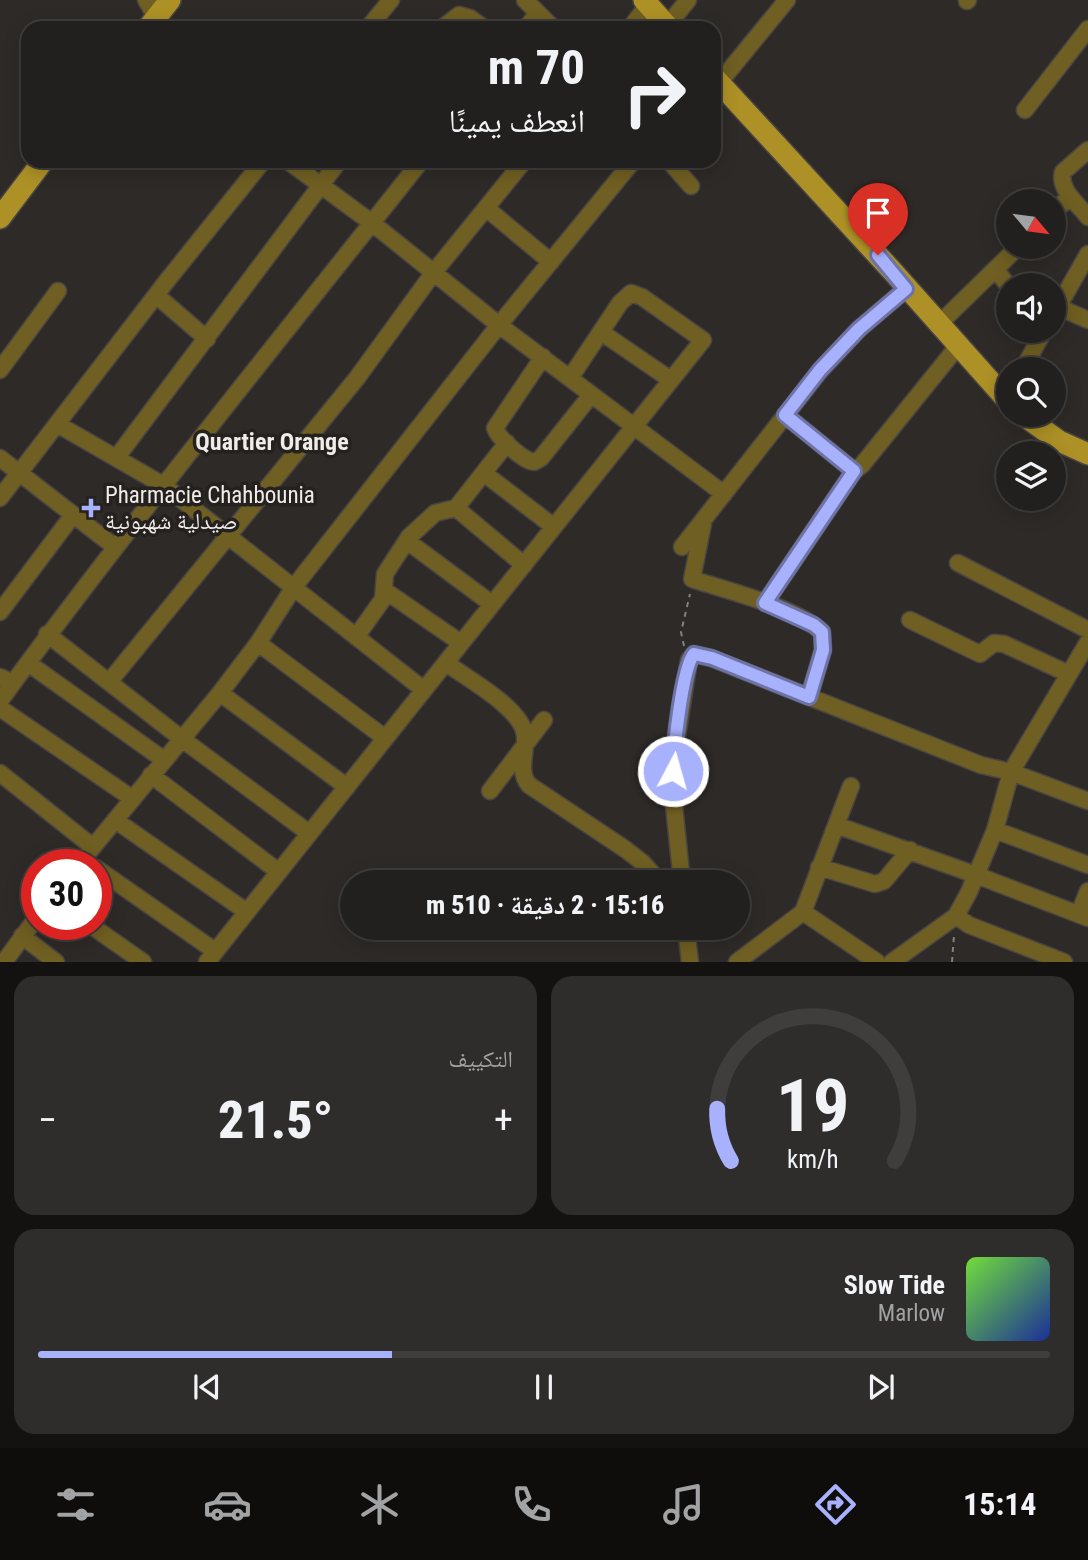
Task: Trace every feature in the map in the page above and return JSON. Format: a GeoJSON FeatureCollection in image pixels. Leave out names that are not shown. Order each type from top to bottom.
{"type":"FeatureCollection","features":[{"type":"Feature","properties":{"kind":"main road"},"geometry":{"type":"LineString","coordinates":[[150,15],[170,0]]}},
{"type":"Feature","properties":{"kind":"main road"},"geometry":{"type":"LineString","coordinates":[[646,2],[663,21]]}},
{"type":"Feature","properties":{"kind":"main road"},"geometry":{"type":"LineString","coordinates":[[721,84],[996,386]]}},
{"type":"Feature","properties":{"kind":"main road"},"geometry":{"type":"LineString","coordinates":[[0,218],[39,168]]}},
{"type":"Feature","properties":{"kind":"main road"},"geometry":{"type":"LineString","coordinates":[[1040,427],[1059,441],[1088,454]]}},
{"type":"Feature","properties":{"kind":"main road"},"geometry":{"type":"LineString","coordinates":[[1050,427],[1088,444]]}},
{"type":"Feature","properties":{"kind":"street"},"geometry":{"type":"LineString","coordinates":[[375,21],[391,0]]}},
{"type":"Feature","properties":{"kind":"street"},"geometry":{"type":"LineString","coordinates":[[525,0],[546,21]]}},
{"type":"Feature","properties":{"kind":"street"},"geometry":{"type":"LineString","coordinates":[[672,21],[688,0]]}},
{"type":"Feature","properties":{"kind":"street"},"geometry":{"type":"LineString","coordinates":[[721,75],[787,0]]}},
{"type":"Feature","properties":{"kind":"street"},"geometry":{"type":"LineString","coordinates":[[634,21],[646,2]]}},
{"type":"Feature","properties":{"kind":"street"},"geometry":{"type":"LineString","coordinates":[[532,21],[538,13]]}},
{"type":"Feature","properties":{"kind":"street"},"geometry":{"type":"LineString","coordinates":[[451,21],[459,15],[474,21]]}},
{"type":"Feature","properties":{"kind":"street"},"geometry":{"type":"LineString","coordinates":[[1025,110],[1088,29]]}},
{"type":"Feature","properties":{"kind":"street"},"geometry":{"type":"LineString","coordinates":[[1088,150],[1063,172],[1062,182],[1088,217]]}},
{"type":"Feature","properties":{"kind":"street"},"geometry":{"type":"LineString","coordinates":[[0,498],[257,168]]}},
{"type":"Feature","properties":{"kind":"street"},"geometry":{"type":"LineString","coordinates":[[298,168],[372,223],[499,325],[723,494]]}},
{"type":"Feature","properties":{"kind":"street"},"geometry":{"type":"LineString","coordinates":[[117,457],[334,168]]}},
{"type":"Feature","properties":{"kind":"street"},"geometry":{"type":"LineString","coordinates":[[0,701],[6,680],[28,663],[47,634],[163,485],[415,168]]}},
{"type":"Feature","properties":{"kind":"street"},"geometry":{"type":"LineString","coordinates":[[109,682],[357,378],[434,272],[518,168]]}},
{"type":"Feature","properties":{"kind":"street"},"geometry":{"type":"LineString","coordinates":[[97,849],[115,820],[258,643],[294,587],[499,325],[627,168]]}},
{"type":"Feature","properties":{"kind":"street"},"geometry":{"type":"LineString","coordinates":[[675,168],[691,186]]}},
{"type":"Feature","properties":{"kind":"street"},"geometry":{"type":"LineString","coordinates":[[1066,199],[1070,195]]}},
{"type":"Feature","properties":{"kind":"street"},"geometry":{"type":"LineString","coordinates":[[486,208],[551,262]]}},
{"type":"Feature","properties":{"kind":"street"},"geometry":{"type":"LineString","coordinates":[[1066,292],[1088,254]]}},
{"type":"Feature","properties":{"kind":"street"},"geometry":{"type":"LineString","coordinates":[[938,324],[1005,259]]}},
{"type":"Feature","properties":{"kind":"street"},"geometry":{"type":"LineString","coordinates":[[995,269],[998,273]]}},
{"type":"Feature","properties":{"kind":"street"},"geometry":{"type":"LineString","coordinates":[[682,547],[820,370],[859,329],[906,289]]}},
{"type":"Feature","properties":{"kind":"street"},"geometry":{"type":"LineString","coordinates":[[0,370],[58,291]]}},
{"type":"Feature","properties":{"kind":"street"},"geometry":{"type":"LineString","coordinates":[[112,879],[211,956],[703,340],[642,297],[631,293],[626,296],[570,378]]}},
{"type":"Feature","properties":{"kind":"street"},"geometry":{"type":"LineString","coordinates":[[156,295],[207,338]]}},
{"type":"Feature","properties":{"kind":"street"},"geometry":{"type":"LineString","coordinates":[[1066,313],[1088,320]]}},
{"type":"Feature","properties":{"kind":"street"},"geometry":{"type":"LineString","coordinates":[[601,332],[671,380]]}},
{"type":"Feature","properties":{"kind":"street"},"geometry":{"type":"LineString","coordinates":[[765,603],[854,471],[903,417],[958,346]]}},
{"type":"Feature","properties":{"kind":"street"},"geometry":{"type":"LineString","coordinates":[[543,357],[495,428],[496,434],[530,461],[537,461],[592,395]]}},
{"type":"Feature","properties":{"kind":"street"},"geometry":{"type":"LineString","coordinates":[[785,415],[854,471]]}},
{"type":"Feature","properties":{"kind":"street"},"geometry":{"type":"LineString","coordinates":[[58,424],[163,485],[424,690]]}},
{"type":"Feature","properties":{"kind":"street"},"geometry":{"type":"LineString","coordinates":[[356,637],[377,610],[384,590],[385,574],[407,541],[435,513],[456,508],[507,443]]}},
{"type":"Feature","properties":{"kind":"street"},"geometry":{"type":"LineString","coordinates":[[0,458],[115,547]]}},
{"type":"Feature","properties":{"kind":"street"},"geometry":{"type":"LineString","coordinates":[[485,474],[554,527]]}},
{"type":"Feature","properties":{"kind":"street"},"geometry":{"type":"LineString","coordinates":[[456,508],[524,565]]}},
{"type":"Feature","properties":{"kind":"street"},"geometry":{"type":"LineString","coordinates":[[0,612],[73,515]]}},
{"type":"Feature","properties":{"kind":"street"},"geometry":{"type":"LineString","coordinates":[[703,521],[692,579],[765,603],[814,625],[822,632],[823,650],[809,697]]}},
{"type":"Feature","properties":{"kind":"street"},"geometry":{"type":"LineString","coordinates":[[407,541],[492,604]]}},
{"type":"Feature","properties":{"kind":"street"},"geometry":{"type":"LineString","coordinates":[[958,564],[1088,629]]}},
{"type":"Feature","properties":{"kind":"street"},"geometry":{"type":"LineString","coordinates":[[384,590],[461,643]]}},
{"type":"Feature","properties":{"kind":"street"},"geometry":{"type":"LineString","coordinates":[[910,620],[981,654],[994,643],[1004,644],[1069,674]]}},
{"type":"Feature","properties":{"kind":"street"},"geometry":{"type":"LineString","coordinates":[[47,634],[181,739],[309,833]]}},
{"type":"Feature","properties":{"kind":"street"},"geometry":{"type":"LineString","coordinates":[[892,961],[956,916],[995,830],[1011,772],[1088,642]]}},
{"type":"Feature","properties":{"kind":"street"},"geometry":{"type":"LineString","coordinates":[[258,643],[385,738]]}},
{"type":"Feature","properties":{"kind":"street"},"geometry":{"type":"LineString","coordinates":[[681,870],[672,787],[674,754],[691,656],[698,653],[981,765],[1011,772],[1088,801]]}},
{"type":"Feature","properties":{"kind":"street"},"geometry":{"type":"LineString","coordinates":[[28,663],[164,760]]}},
{"type":"Feature","properties":{"kind":"street"},"geometry":{"type":"LineString","coordinates":[[446,663],[513,714],[523,728],[524,778],[529,785],[625,849],[649,870]]}},
{"type":"Feature","properties":{"kind":"street"},"geometry":{"type":"LineString","coordinates":[[220,693],[346,787]]}},
{"type":"Feature","properties":{"kind":"street"},"geometry":{"type":"LineString","coordinates":[[0,708],[132,799]]}},
{"type":"Feature","properties":{"kind":"street"},"geometry":{"type":"LineString","coordinates":[[490,791],[544,720]]}},
{"type":"Feature","properties":{"kind":"street"},"geometry":{"type":"LineString","coordinates":[[0,772],[77,849]]}},
{"type":"Feature","properties":{"kind":"street"},"geometry":{"type":"LineString","coordinates":[[151,775],[279,872]]}},
{"type":"Feature","properties":{"kind":"street"},"geometry":{"type":"LineString","coordinates":[[737,961],[803,912],[851,786]]}},
{"type":"Feature","properties":{"kind":"street"},"geometry":{"type":"LineString","coordinates":[[115,820],[247,912]]}},
{"type":"Feature","properties":{"kind":"street"},"geometry":{"type":"LineString","coordinates":[[836,825],[976,874],[1084,916],[1088,891]]}},
{"type":"Feature","properties":{"kind":"street"},"geometry":{"type":"LineString","coordinates":[[995,830],[1088,865]]}},
{"type":"Feature","properties":{"kind":"street"},"geometry":{"type":"LineString","coordinates":[[819,866],[875,884],[884,881],[910,850]]}},
{"type":"Feature","properties":{"kind":"street"},"geometry":{"type":"LineString","coordinates":[[803,912],[877,961]]}},
{"type":"Feature","properties":{"kind":"street"},"geometry":{"type":"LineString","coordinates":[[956,916],[969,925],[1064,961]]}},
{"type":"Feature","properties":{"kind":"street"},"geometry":{"type":"LineString","coordinates":[[5,961],[21,937]]}},
{"type":"Feature","properties":{"kind":"street"},"geometry":{"type":"LineString","coordinates":[[27,940],[56,961]]}},
{"type":"Feature","properties":{"kind":"street"},"geometry":{"type":"LineString","coordinates":[[112,940],[143,961]]}},
{"type":"Feature","properties":{"kind":"street"},"geometry":{"type":"LineString","coordinates":[[687,940],[690,961]]}},
{"type":"Feature","properties":{"kind":"path"},"geometry":{"type":"LineString","coordinates":[[691,656],[680,638],[692,579]]}},
{"type":"Feature","properties":{"kind":"path"},"geometry":{"type":"LineString","coordinates":[[952,961],[956,916]]}},
{"type":"Feature","properties":{"kind":"place","name":"Pharmacie Chahbounia صيدلية شهبونية"},"geometry":{"type":"Point","coordinates":[91,508]}},
{"type":"Feature","properties":{"kind":"district","name":"Quartier Orange"},"geometry":{"type":"Point","coordinates":[272,442]}},
{"type":"Feature","properties":{"kind":"route"},"geometry":{"type":"LineString","coordinates":[[673,771],[689,660],[694,654],[712,658],[809,697],[823,650],[822,632],[814,625],[765,603],[854,471],[785,415],[820,370],[859,329],[906,289],[878,255]]}}]}
